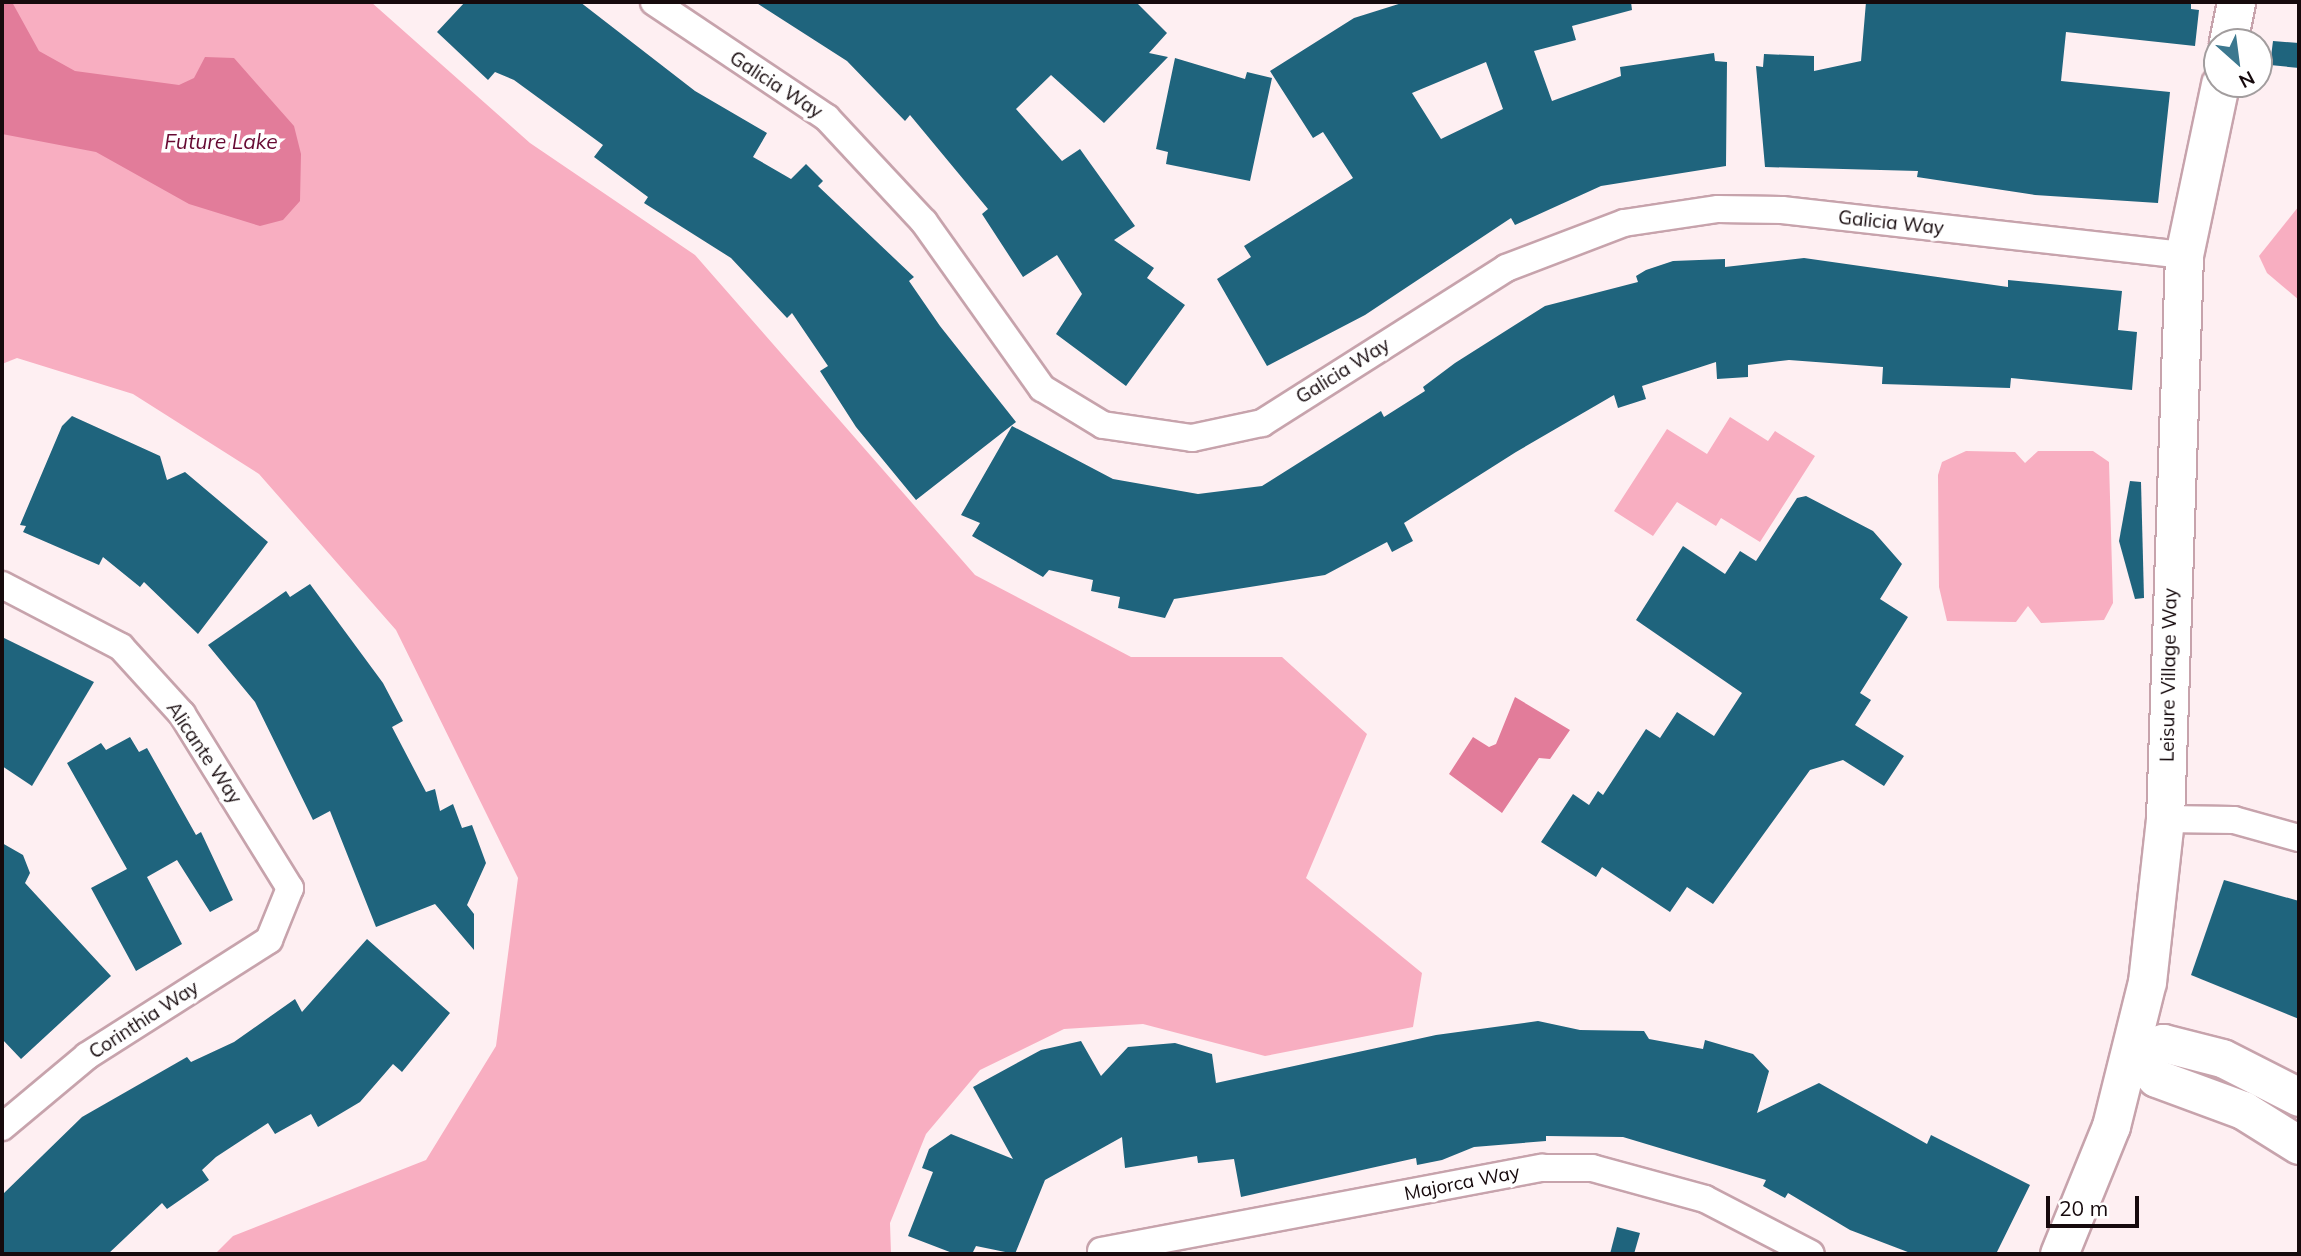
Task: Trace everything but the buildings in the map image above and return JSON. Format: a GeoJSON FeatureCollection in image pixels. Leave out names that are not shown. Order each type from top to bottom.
{"type":"FeatureCollection","features":[{"type":"Feature","properties":{"kind":"street","name":"Galicia Way"},"geometry":{"type":"LineString","coordinates":[[654,2],[827,118],[924,222],[1042,388],[1103,425],[1192,438],[1262,422],[1506,268],[1637,221],[1718,209],[1782,211],[2184,255]]}},
{"type":"Feature","properties":{"kind":"street"},"geometry":{"type":"LineString","coordinates":[[2231,28],[2236,2]]}},
{"type":"Feature","properties":{"kind":"street","name":"Leisure Village Way"},"geometry":{"type":"LineString","coordinates":[[2059,1254],[2111,1126],[2132,1052],[2147,982],[2165,819],[2184,255],[2217,98]]}},
{"type":"Feature","properties":{"kind":"street","name":"Alicante Way"},"geometry":{"type":"LineString","coordinates":[[2,585],[121,647],[182,714],[290,888],[280,912]]}},
{"type":"Feature","properties":{"kind":"street"},"geometry":{"type":"LineString","coordinates":[[2165,819],[2234,820],[2299,838]]}},
{"type":"Feature","properties":{"kind":"street","name":"Corinthia Way"},"geometry":{"type":"LineString","coordinates":[[2,1128],[87,1056],[269,940],[280,912]]}},
{"type":"Feature","properties":{"kind":"street"},"geometry":{"type":"LineString","coordinates":[[2299,1097],[2222,1058],[2163,1043],[2132,1052],[2155,1078],[2243,1110],[2299,1145]]}},
{"type":"Feature","properties":{"kind":"street","name":"Majorca Way"},"geometry":{"type":"LineString","coordinates":[[1101,1251],[1542,1168],[1591,1168],[1705,1199],[1811,1254]]}},
{"type":"Feature","properties":{"kind":"shaded area"},"geometry":{"type":"Polygon","coordinates":[[[2,2],[371,2],[530,143],[695,255],[975,575],[1131,657],[1282,657],[1367,734],[1306,878],[1422,973],[1413,1027],[1265,1056],[1143,1024],[1064,1029],[980,1070],[926,1134],[890,1223],[891,1254],[215,1254],[233,1236],[426,1160],[496,1046],[518,878],[396,630],[259,474],[133,394],[17,358],[2,364],[2,2]]]}},
{"type":"Feature","properties":{"kind":"shaded area"},"geometry":{"type":"Polygon","coordinates":[[[2299,206],[2299,300],[2267,273],[2259,256],[2299,206]]]}},
{"type":"Feature","properties":{"kind":"shaded area"},"geometry":{"type":"Polygon","coordinates":[[[1730,417],[1768,441],[1775,431],[1815,456],[1760,542],[1721,518],[1716,526],[1677,502],[1653,536],[1614,511],[1667,429],[1707,454],[1730,417]]]}},
{"type":"Feature","properties":{"kind":"shaded area"},"geometry":{"type":"Polygon","coordinates":[[[1966,451],[2015,452],[2025,463],[2038,451],[2093,451],[2109,462],[2113,603],[2104,620],[2041,623],[2028,606],[2016,622],[1947,621],[1939,587],[1938,475],[1942,462],[1966,451]]]}},
{"type":"Feature","properties":{"kind":"water","name":"Future Lake"},"geometry":{"type":"Polygon","coordinates":[[[2,2],[12,2],[39,51],[75,71],[179,85],[194,78],[205,57],[234,58],[294,126],[301,154],[300,201],[283,220],[260,226],[189,204],[96,152],[2,134],[2,2]]]}},
{"type":"Feature","properties":{"kind":"water"},"geometry":{"type":"Polygon","coordinates":[[[1515,697],[1570,730],[1550,759],[1539,758],[1502,813],[1449,774],[1473,737],[1489,747],[1496,744],[1515,697]]]}}]}
